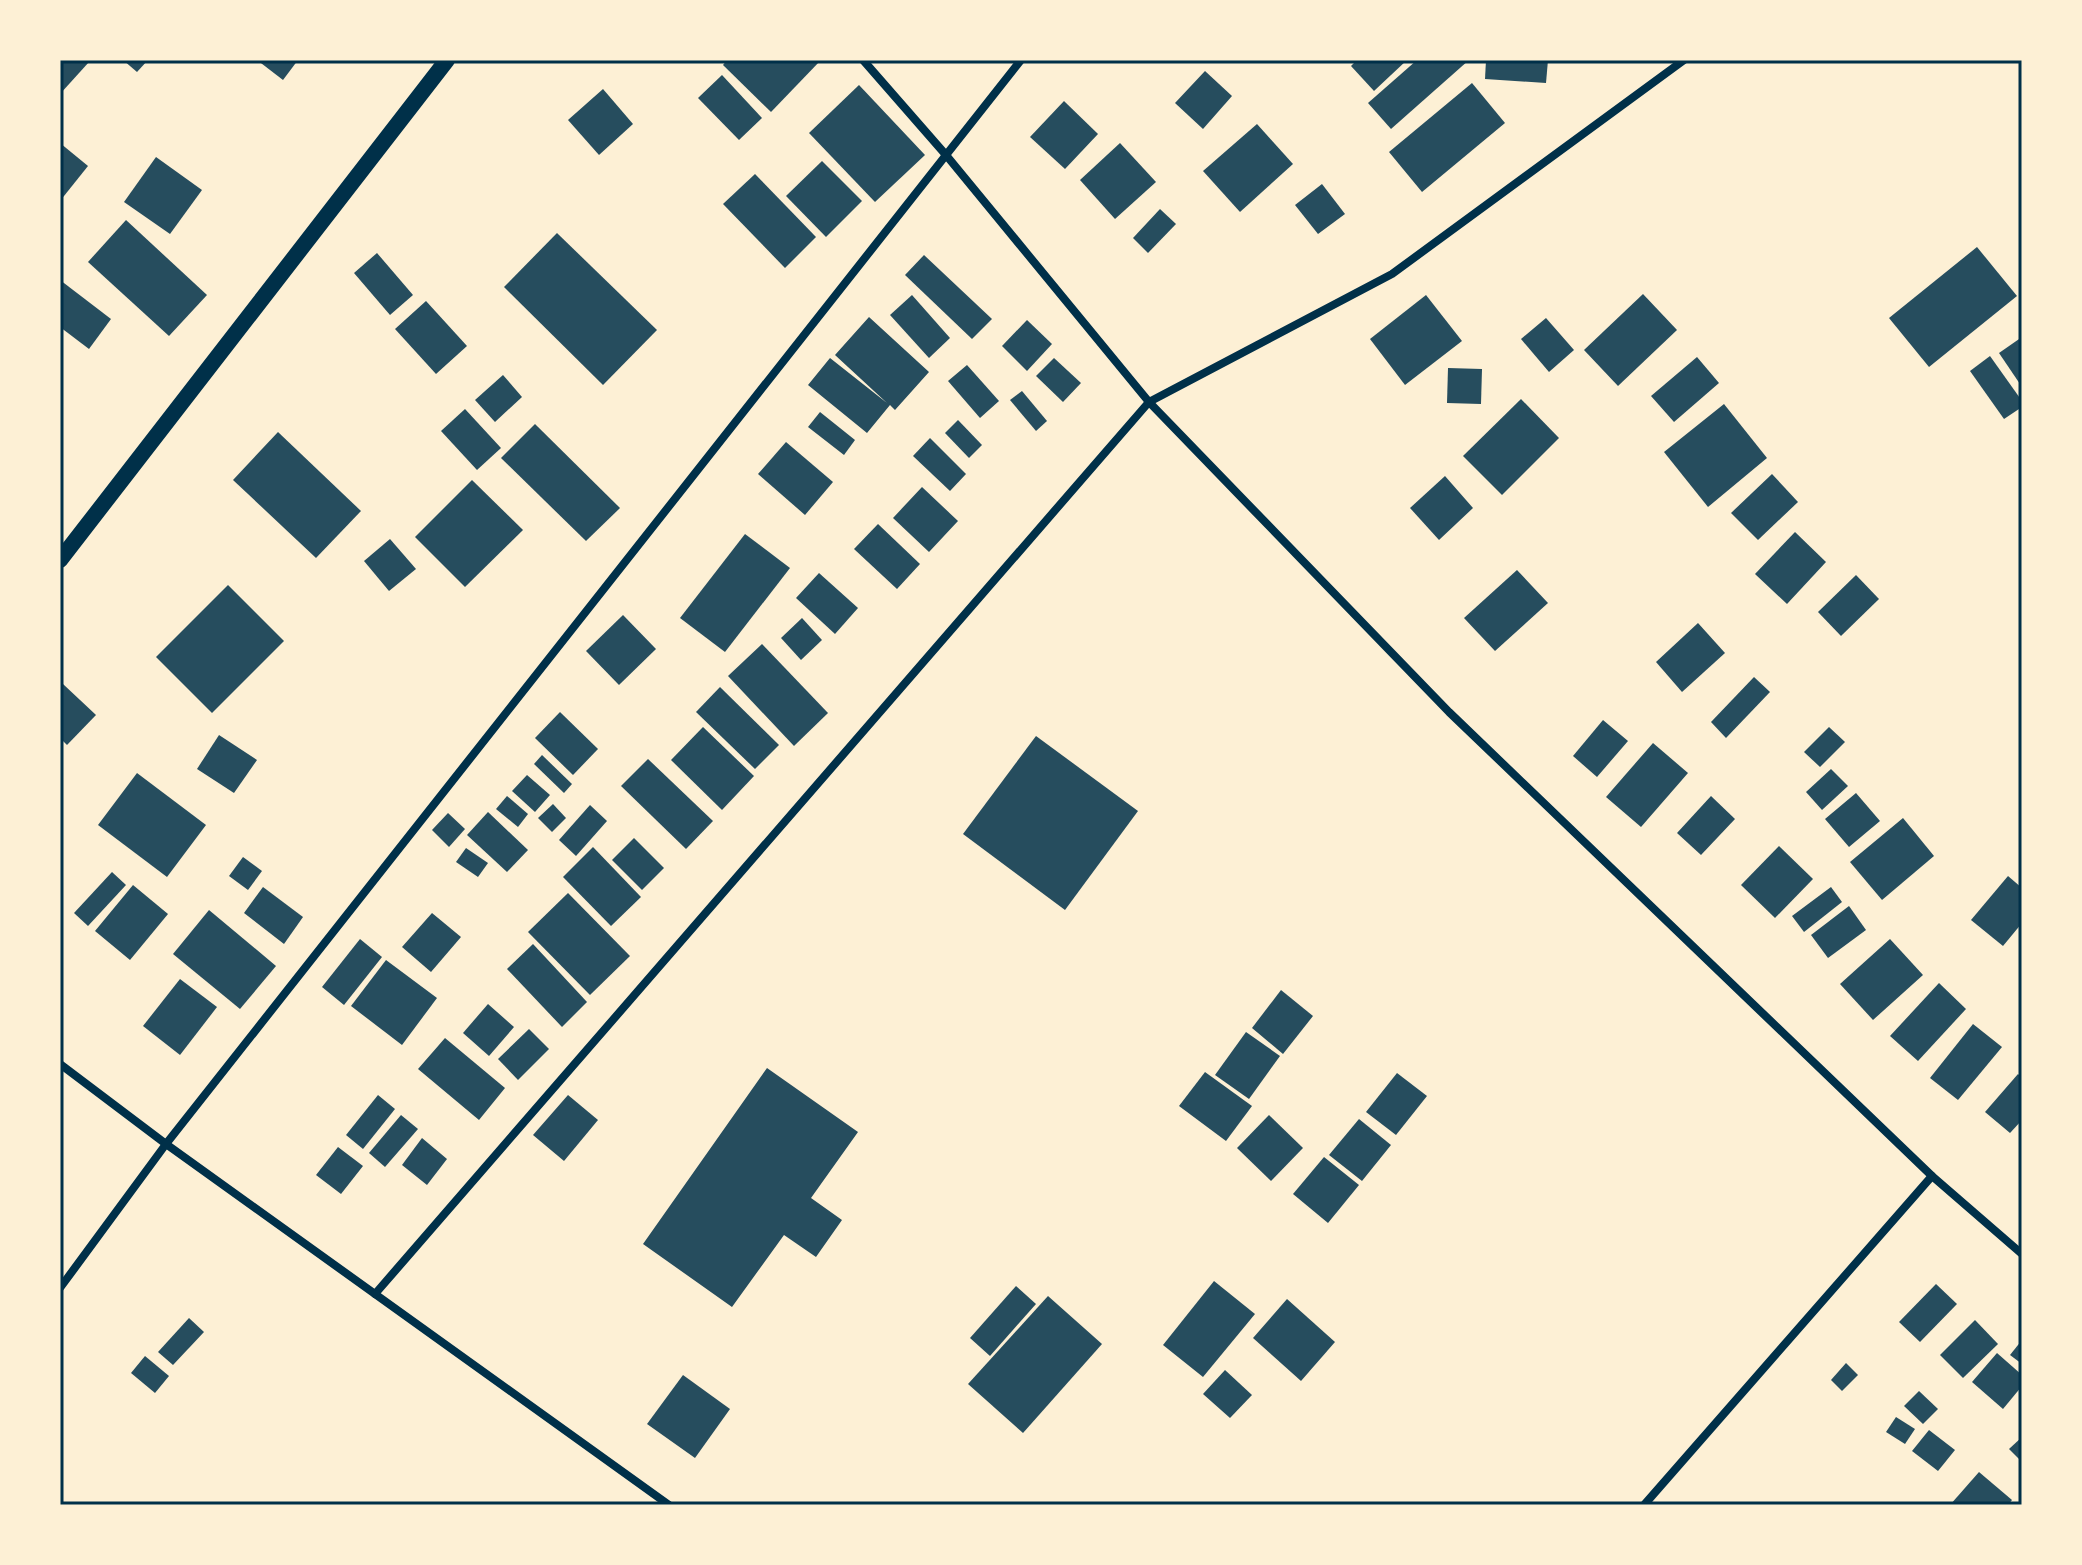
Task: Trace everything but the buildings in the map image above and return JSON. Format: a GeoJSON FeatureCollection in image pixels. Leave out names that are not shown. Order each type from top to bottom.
{"type":"FeatureCollection","features":[{"type":"Feature","properties":{"kind":"main road"},"geometry":{"type":"LineString","coordinates":[[60,560],[447,60]]}},
{"type":"Feature","properties":{"kind":"street"},"geometry":{"type":"LineString","coordinates":[[863,60],[946,155],[1149,402],[1449,712],[1932,1176],[2022,1254]]}},
{"type":"Feature","properties":{"kind":"street"},"geometry":{"type":"LineString","coordinates":[[60,1288],[166,1144],[1021,60]]}},
{"type":"Feature","properties":{"kind":"street"},"geometry":{"type":"LineString","coordinates":[[375,1294],[1149,402],[1392,274],[1684,60]]}},
{"type":"Feature","properties":{"kind":"street"},"geometry":{"type":"LineString","coordinates":[[60,1064],[166,1144],[669,1505]]}},
{"type":"Feature","properties":{"kind":"street"},"geometry":{"type":"LineString","coordinates":[[1644,1505],[1932,1176]]}}]}
